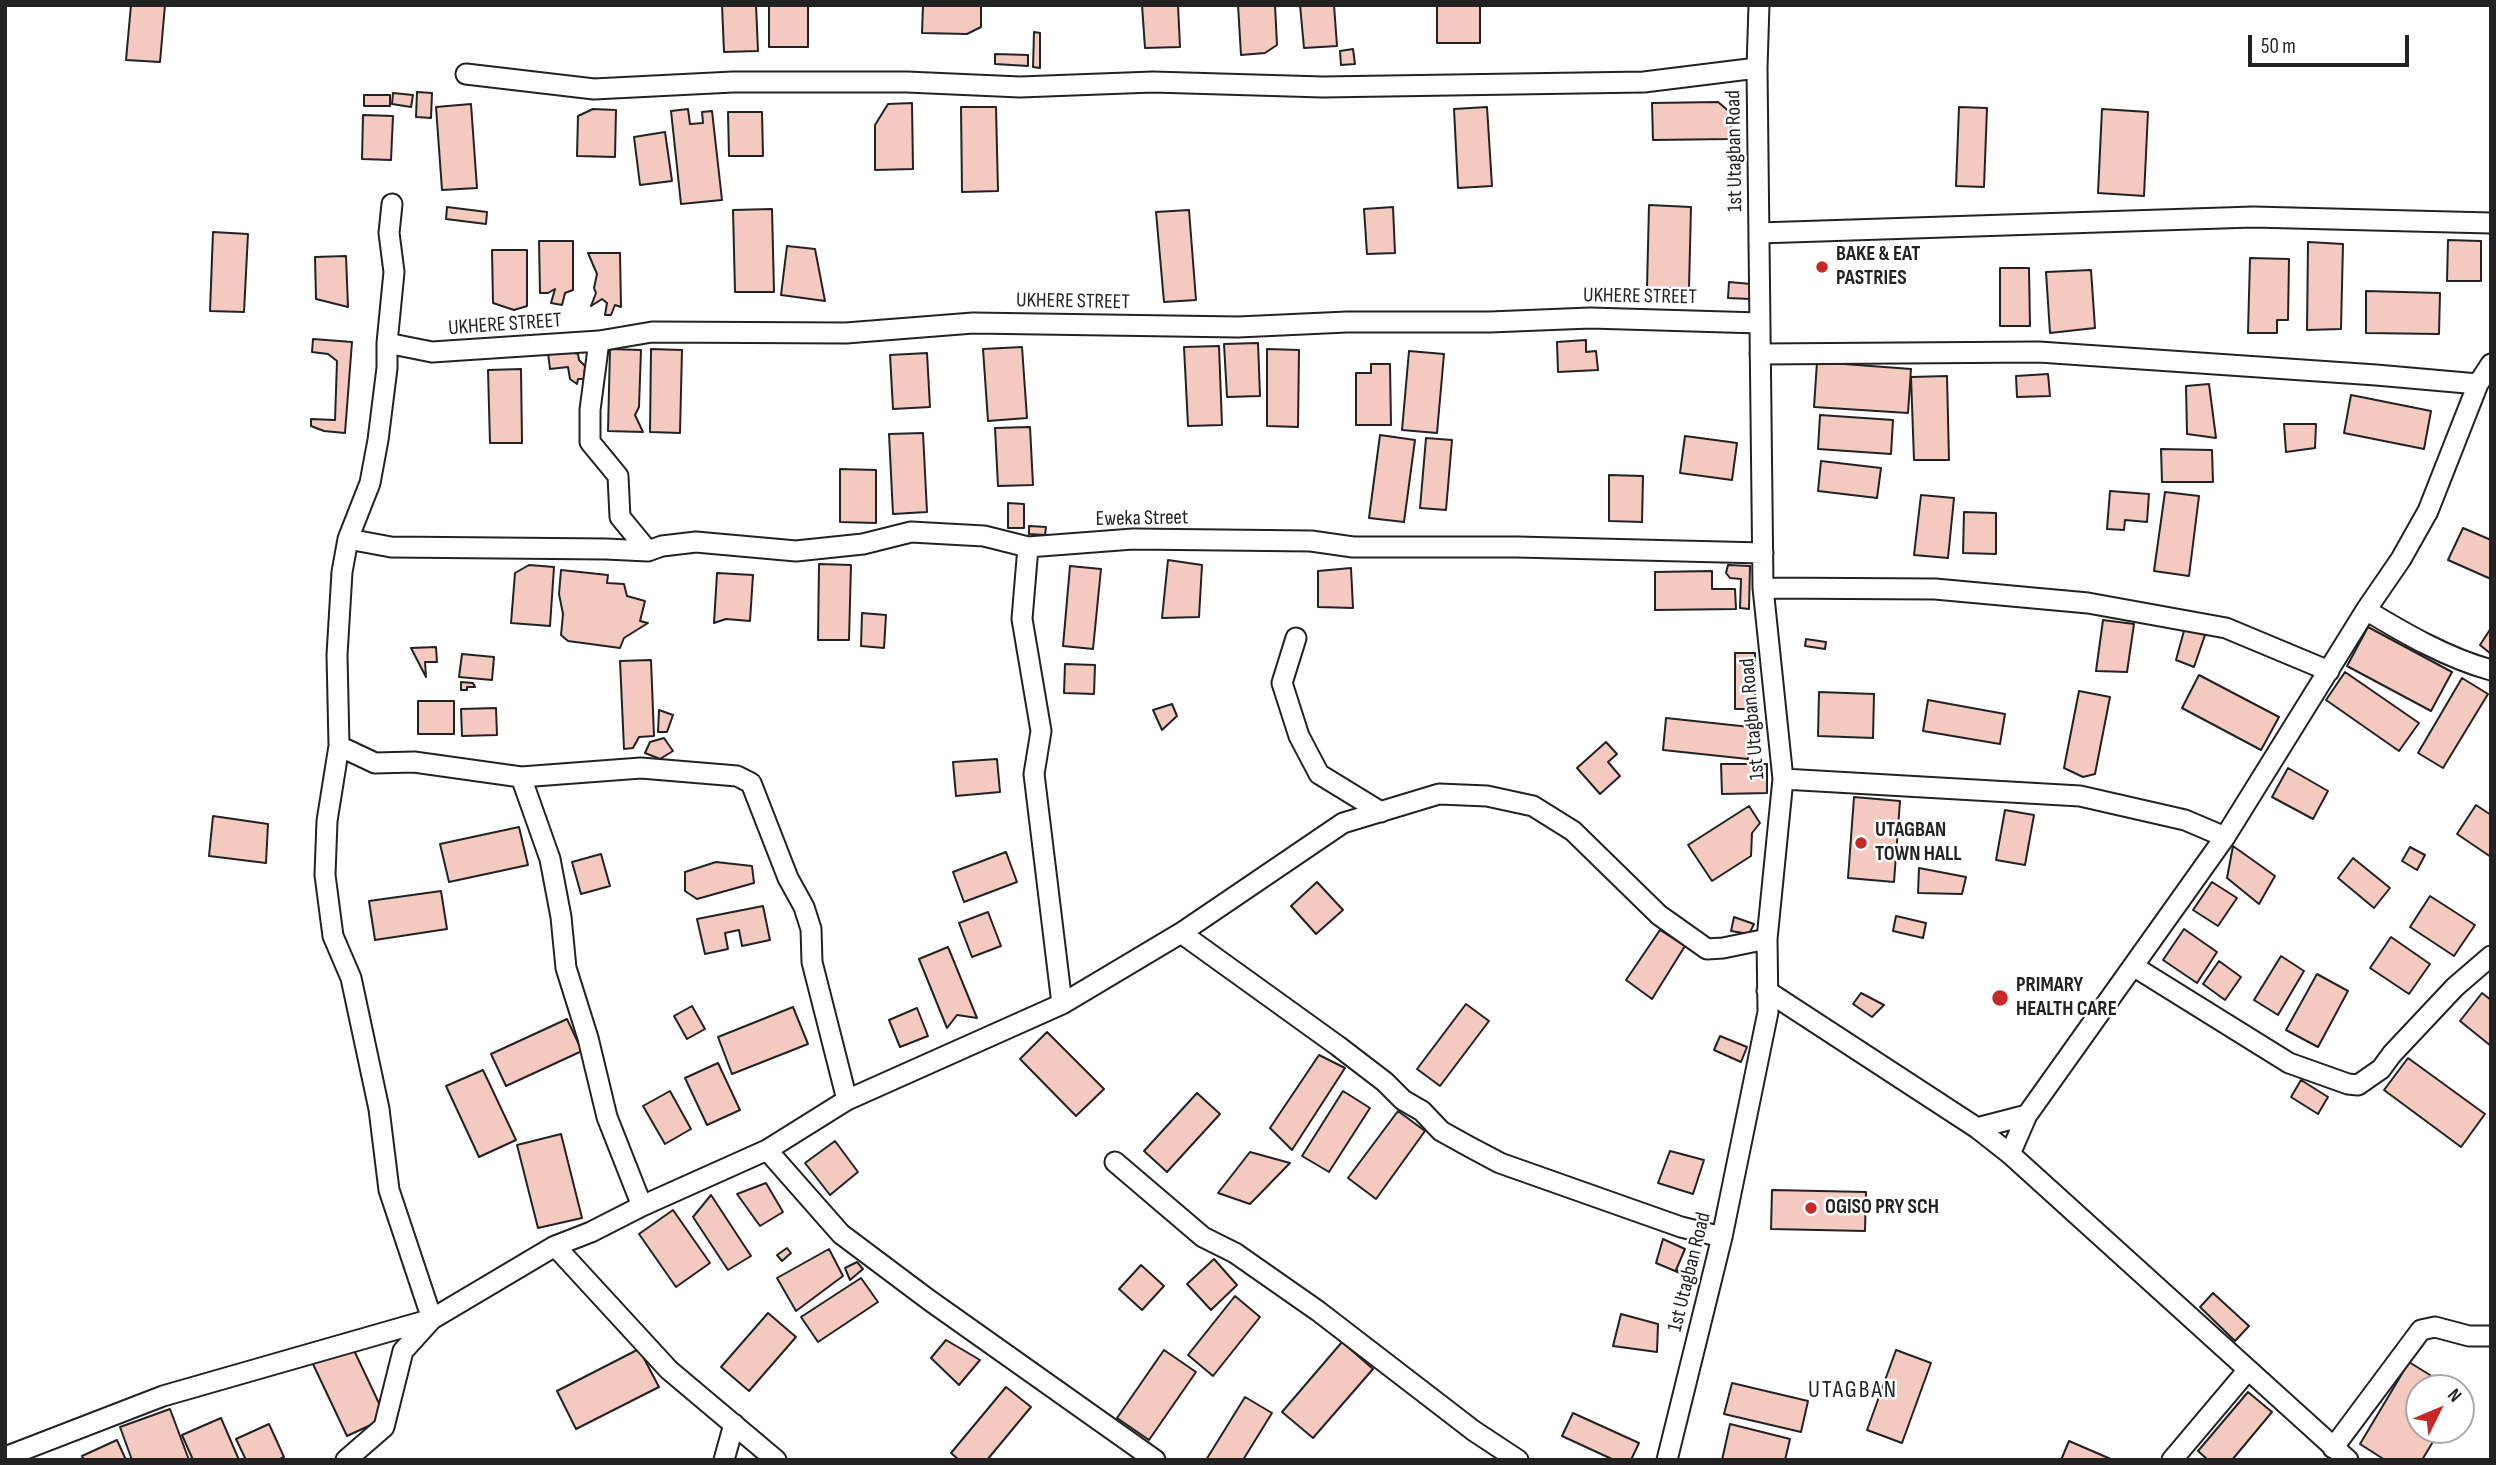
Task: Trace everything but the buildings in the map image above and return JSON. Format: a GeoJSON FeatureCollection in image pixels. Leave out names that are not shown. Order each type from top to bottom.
{"type":"FeatureCollection","features":[{"type":"Feature","properties":{"kind":"street","name":"1st Utagban Road"},"geometry":{"type":"LineString","coordinates":[[1667,1460],[1723,1237],[1768,1013],[1767,939],[1783,779],[1763,587],[1757,68],[1759,5]]}},
{"type":"Feature","properties":{"kind":"street"},"geometry":{"type":"LineString","coordinates":[[466,74],[594,89],[733,82],[906,82],[1020,87],[1153,82],[1323,87],[1644,82],[1757,68]]}},
{"type":"Feature","properties":{"kind":"street"},"geometry":{"type":"LineString","coordinates":[[392,204],[389,233],[394,272],[387,368],[370,483],[348,540],[342,572],[337,654],[339,746],[327,821],[326,875],[333,936],[351,978],[379,1109],[389,1190],[432,1320]]}},
{"type":"Feature","properties":{"kind":"street"},"geometry":{"type":"LineString","coordinates":[[1759,233],[2253,217],[2491,223]]}},
{"type":"Feature","properties":{"kind":"street","name":"UKHERE STREET"},"geometry":{"type":"LineString","coordinates":[[387,343],[432,352],[599,341],[652,332],[846,333],[973,323],[1238,327],[1590,318],[1760,323]]}},
{"type":"Feature","properties":{"kind":"street"},"geometry":{"type":"LineString","coordinates":[[599,341],[590,410],[590,442],[618,476],[620,517],[648,551]]}},
{"type":"Feature","properties":{"kind":"street"},"geometry":{"type":"LineString","coordinates":[[1760,354],[2039,352],[2376,374],[2478,384]]}},
{"type":"Feature","properties":{"kind":"street"},"geometry":{"type":"LineString","coordinates":[[2010,1154],[2027,1115],[2225,837],[2365,610],[2401,559],[2428,511],[2478,384],[2491,364]]}},
{"type":"Feature","properties":{"kind":"street","name":"Eweka Street"},"geometry":{"type":"LineString","coordinates":[[348,540],[391,547],[648,551],[662,546],[696,542],[796,551],[863,544],[911,532],[984,536],[1028,547],[1133,539],[1311,541],[1364,547],[1517,547],[1763,553]]}},
{"type":"Feature","properties":{"kind":"street"},"geometry":{"type":"LineString","coordinates":[[1028,547],[1022,619],[1041,731],[1034,774],[1062,1004]]}},
{"type":"Feature","properties":{"kind":"street"},"geometry":{"type":"LineString","coordinates":[[1763,587],[1935,589],[2088,603],[2227,628],[2329,671]]}},
{"type":"Feature","properties":{"kind":"street"},"geometry":{"type":"LineString","coordinates":[[2365,610],[2437,649],[2491,670]]}},
{"type":"Feature","properties":{"kind":"street"},"geometry":{"type":"LineString","coordinates":[[1296,638],[1282,683],[1299,736],[1319,774],[1381,812]]}},
{"type":"Feature","properties":{"kind":"street"},"geometry":{"type":"LineString","coordinates":[[339,746],[375,762],[414,762],[521,777],[642,768],[737,776],[751,783],[811,929],[812,962],[847,1100]]}},
{"type":"Feature","properties":{"kind":"street"},"geometry":{"type":"LineString","coordinates":[[521,777],[550,859],[561,917],[566,968],[588,1038],[607,1117],[642,1206]]}},
{"type":"Feature","properties":{"kind":"street"},"geometry":{"type":"LineString","coordinates":[[1783,779],[2080,796],[2185,820],[2225,837]]}},
{"type":"Feature","properties":{"kind":"street"},"geometry":{"type":"LineString","coordinates":[[5,1458],[163,1396],[432,1320],[555,1246],[591,1232],[766,1150],[847,1100],[1062,1004],[1181,933],[1343,823],[1439,794],[1487,796],[1533,806],[1573,831],[1659,915],[1707,949],[1767,939]]}},
{"type":"Feature","properties":{"kind":"street"},"geometry":{"type":"LineString","coordinates":[[1181,933],[1385,1082],[1404,1100],[1422,1111],[1441,1131],[1500,1163],[1681,1227],[1723,1237]]}},
{"type":"Feature","properties":{"kind":"street"},"geometry":{"type":"LineString","coordinates":[[2133,966],[2289,1063],[2358,1085],[2381,1069],[2455,987],[2491,956]]}},
{"type":"Feature","properties":{"kind":"street"},"geometry":{"type":"LineString","coordinates":[[1767,991],[1978,1128],[2341,1454],[2421,1330],[2435,1327],[2469,1336],[2491,1336]]}},
{"type":"Feature","properties":{"kind":"street"},"geometry":{"type":"LineString","coordinates":[[1978,1128],[2027,1115]]}},
{"type":"Feature","properties":{"kind":"street"},"geometry":{"type":"LineString","coordinates":[[766,1150],[841,1234],[1154,1460]]}},
{"type":"Feature","properties":{"kind":"street"},"geometry":{"type":"LineString","coordinates":[[1115,1162],[1203,1237],[1235,1253],[1318,1311],[1474,1432],[1518,1460]]}},
{"type":"Feature","properties":{"kind":"street"},"geometry":{"type":"LineString","coordinates":[[555,1246],[669,1370],[776,1460]]}},
{"type":"Feature","properties":{"kind":"street"},"geometry":{"type":"LineString","coordinates":[[346,1460],[384,1427],[403,1351],[432,1320]]}},
{"type":"Feature","properties":{"kind":"street"},"geometry":{"type":"LineString","coordinates":[[2172,1460],[2248,1370]]}},
{"type":"Feature","properties":{"kind":"street"},"geometry":{"type":"LineString","coordinates":[[724,1460],[734,1424]]}},
{"type":"Feature","properties":{"kind":"place","name":"BAKE & EAT PASTRIES"},"geometry":{"type":"Point","coordinates":[1822,267]}},
{"type":"Feature","properties":{"kind":"place","name":"UTAGBAN TOWN HALL"},"geometry":{"type":"Point","coordinates":[1861,843]}},
{"type":"Feature","properties":{"kind":"place","name":"PRIMARY HEALTH CARE"},"geometry":{"type":"Point","coordinates":[2000,998]}},
{"type":"Feature","properties":{"kind":"place","name":"OGISO PRY SCH"},"geometry":{"type":"Point","coordinates":[1811,1208]}},
{"type":"Feature","properties":{"kind":"district","name":"UTAGBAN"},"geometry":{"type":"Point","coordinates":[1853,1391]}}]}
